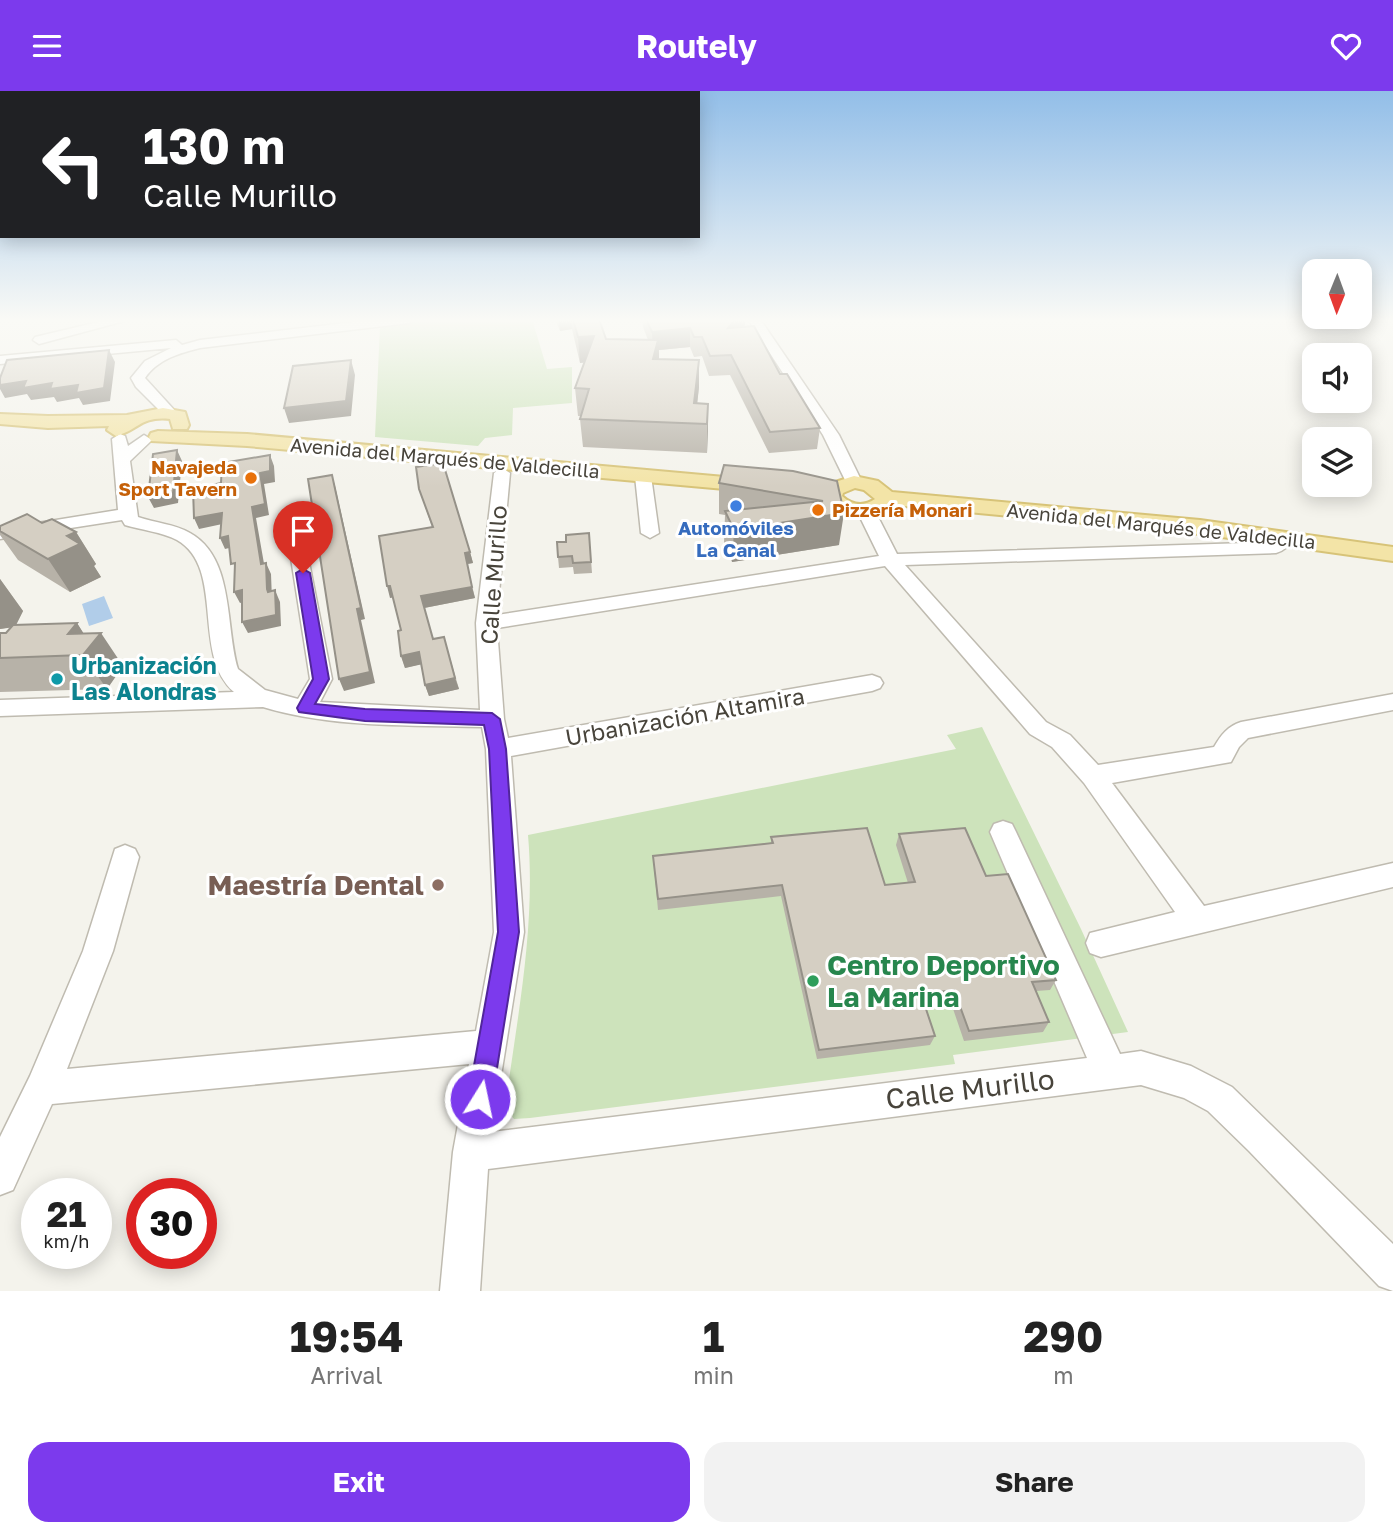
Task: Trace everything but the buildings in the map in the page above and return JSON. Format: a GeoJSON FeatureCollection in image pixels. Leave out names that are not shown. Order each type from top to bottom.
{"type":"FeatureCollection","features":[{"type":"Feature","properties":{"kind":"main road"},"geometry":{"type":"LineString","coordinates":[[151,438],[169,412]]}},
{"type":"Feature","properties":{"kind":"main road","name":"Avenida del Marqués de Valdecilla"},"geometry":{"type":"LineString","coordinates":[[137,417],[169,412],[247,440]]}},
{"type":"Feature","properties":{"kind":"main road"},"geometry":{"type":"LineString","coordinates":[[0,419],[48,422],[137,417]]}},
{"type":"Feature","properties":{"kind":"main road"},"geometry":{"type":"LineString","coordinates":[[48,422],[119,444],[119,427],[137,417]]}},
{"type":"Feature","properties":{"kind":"main road","name":"Avenida del Marqués de Valdecilla"},"geometry":{"type":"LineString","coordinates":[[119,444],[151,438],[247,440],[776,488]]}},
{"type":"Feature","properties":{"kind":"main road"},"geometry":{"type":"LineString","coordinates":[[854,482],[878,488],[886,498],[881,506],[866,511],[839,506],[824,492],[838,485],[854,482]]}},
{"type":"Feature","properties":{"kind":"main road","name":"Avenida del Marqués de Valdecilla"},"geometry":{"type":"LineString","coordinates":[[886,498],[1096,516],[1393,554]]}},
{"type":"Feature","properties":{"kind":"street"},"geometry":{"type":"LineString","coordinates":[[140,375],[141,384],[169,412]]}},
{"type":"Feature","properties":{"kind":"street"},"geometry":{"type":"LineString","coordinates":[[791,375],[831,435],[854,482]]}},
{"type":"Feature","properties":{"kind":"street"},"geometry":{"type":"LineString","coordinates":[[119,444],[127,514],[131,521],[184,537],[199,546],[216,601],[224,659],[229,674],[243,687],[263,699]]}},
{"type":"Feature","properties":{"kind":"street","name":"Calle Murillo"},"geometry":{"type":"LineString","coordinates":[[460,1291],[471,1152],[509,932],[486,623],[502,473]]}},
{"type":"Feature","properties":{"kind":"street"},"geometry":{"type":"LineString","coordinates":[[643,476],[650,533]]}},
{"type":"Feature","properties":{"kind":"street"},"geometry":{"type":"LineString","coordinates":[[866,511],[890,560],[1038,728],[1061,741],[1093,776],[1198,921]]}},
{"type":"Feature","properties":{"kind":"street"},"geometry":{"type":"LineString","coordinates":[[0,534],[127,514]]}},
{"type":"Feature","properties":{"kind":"street"},"geometry":{"type":"LineString","coordinates":[[294,520],[321,679],[305,708]]}},
{"type":"Feature","properties":{"kind":"street"},"geometry":{"type":"LineString","coordinates":[[486,623],[890,560],[1246,549],[1276,547],[1284,539]]}},
{"type":"Feature","properties":{"kind":"street"},"geometry":{"type":"LineString","coordinates":[[188,701],[208,694],[229,674]]}},
{"type":"Feature","properties":{"kind":"street","name":"Urbanización Altamira"},"geometry":{"type":"LineString","coordinates":[[495,734],[872,683]]}},
{"type":"Feature","properties":{"kind":"street"},"geometry":{"type":"LineString","coordinates":[[0,708],[263,699],[305,708],[495,734]]}},
{"type":"Feature","properties":{"kind":"street"},"geometry":{"type":"LineString","coordinates":[[1093,776],[1222,755],[1230,741],[1241,731],[1393,702]]}},
{"type":"Feature","properties":{"kind":"street"},"geometry":{"type":"LineString","coordinates":[[1003,832],[1110,1071]]}},
{"type":"Feature","properties":{"kind":"street"},"geometry":{"type":"LineString","coordinates":[[0,1177],[42,1088],[98,951],[125,857]]}},
{"type":"Feature","properties":{"kind":"street"},"geometry":{"type":"LineString","coordinates":[[1101,943],[1393,875]]}},
{"type":"Feature","properties":{"kind":"street"},"geometry":{"type":"LineString","coordinates":[[42,1088],[489,1046]]}},
{"type":"Feature","properties":{"kind":"street","name":"Calle Murillo"},"geometry":{"type":"LineString","coordinates":[[471,1152],[524,1148],[1142,1067],[1191,1083],[1220,1099],[1262,1138],[1393,1272]]}},
{"type":"Feature","properties":{"kind":"green space"},"geometry":{"type":"Polygon","coordinates":[[[378,375],[572,375],[572,403],[513,408],[512,435],[485,438],[478,446],[375,437],[378,375]]]}},
{"type":"Feature","properties":{"kind":"green space","name":"Centro Deportivo La Marina"},"geometry":{"type":"Polygon","coordinates":[[[982,727],[1128,1032],[953,1055],[955,1064],[530,1118],[514,1119],[505,1108],[527,938],[530,869],[528,835],[956,749],[947,735],[982,727]]]}},
{"type":"Feature","properties":{"kind":"water"},"geometry":{"type":"Polygon","coordinates":[[[104,596],[113,618],[89,626],[82,604],[104,596]]]}},
{"type":"Feature","properties":{"kind":"place","name":"Navajeda Sport Tavern"},"geometry":{"type":"Point","coordinates":[251,478]}},
{"type":"Feature","properties":{"kind":"place","name":"Automóviles La Canal"},"geometry":{"type":"Point","coordinates":[736,506]}},
{"type":"Feature","properties":{"kind":"place","name":"Pizzería Monari"},"geometry":{"type":"Point","coordinates":[818,510]}},
{"type":"Feature","properties":{"kind":"place","name":"Urbanización Las Alondras"},"geometry":{"type":"Point","coordinates":[57,679]}},
{"type":"Feature","properties":{"kind":"place","name":"Maestría Dental"},"geometry":{"type":"Point","coordinates":[438,885]}},
{"type":"Feature","properties":{"kind":"place","name":"Centro Deportivo La Marina"},"geometry":{"type":"Point","coordinates":[813,981]}},
{"type":"Feature","properties":{"kind":"route"},"geometry":{"type":"LineString","coordinates":[[303,573],[321,679],[305,708],[365,715],[492,719],[498,749],[509,932],[480,1099]]}}]}
